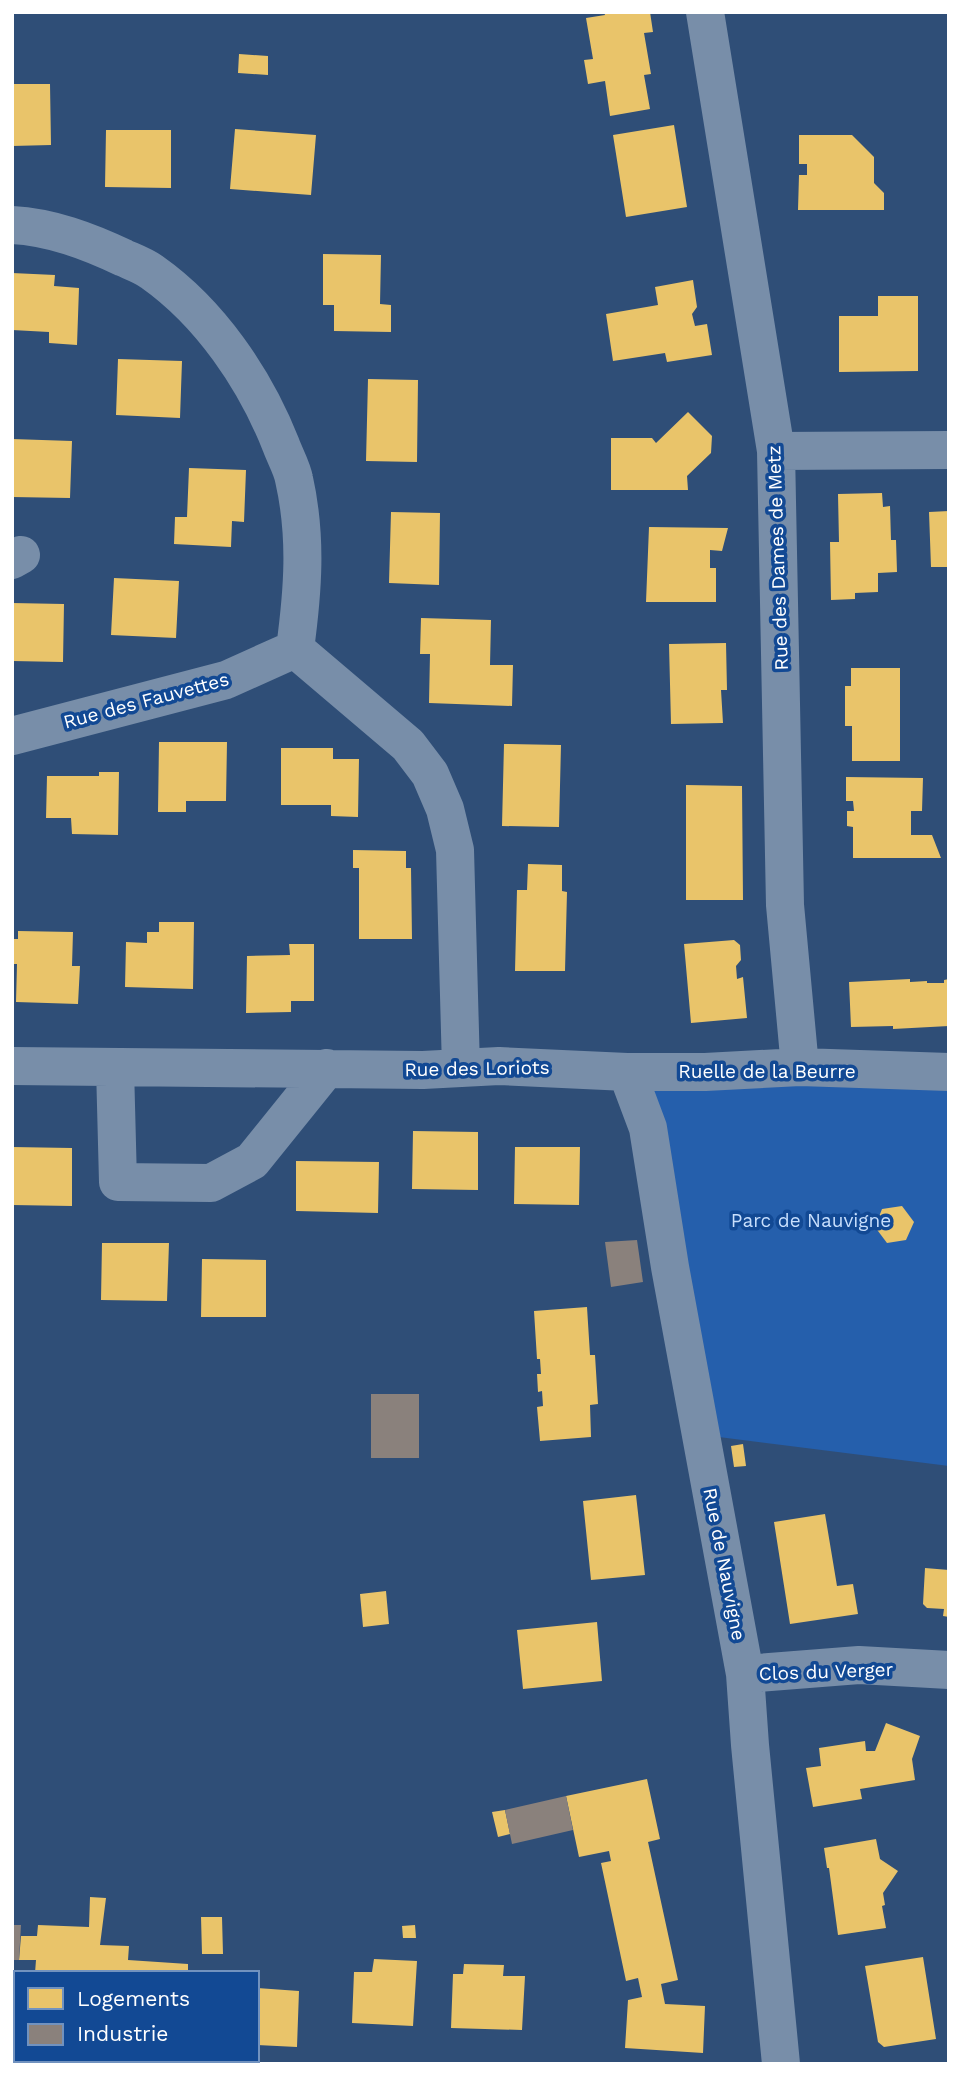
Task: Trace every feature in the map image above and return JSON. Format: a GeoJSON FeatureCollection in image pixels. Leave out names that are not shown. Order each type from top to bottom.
{"type":"FeatureCollection","features":[{"type":"Feature","properties":{"kind":"street","name":"Rue des Dames de Metz"},"geometry":{"type":"LineString","coordinates":[[705,12],[776,450],[785,905],[800,1067]]}},
{"type":"Feature","properties":{"kind":"street"},"geometry":{"type":"LineString","coordinates":[[12,225],[36,226],[93,244],[151,271],[200,314],[240,362],[272,422],[294,477],[303,537],[303,575],[295,649],[408,745],[430,774],[445,808],[455,850],[461,1068]]}},
{"type":"Feature","properties":{"kind":"street"},"geometry":{"type":"LineString","coordinates":[[776,450],[949,450]]}},
{"type":"Feature","properties":{"kind":"street","name":"Rue des Fauvettes"},"geometry":{"type":"LineString","coordinates":[[12,736],[226,680],[295,649]]}},
{"type":"Feature","properties":{"kind":"street","name":"Rue des Loriots"},"geometry":{"type":"LineString","coordinates":[[12,1066],[423,1070],[499,1066],[627,1072]]}},
{"type":"Feature","properties":{"kind":"street"},"geometry":{"type":"LineString","coordinates":[[115,1067],[118,1182],[211,1183],[252,1161],[327,1068]]}},
{"type":"Feature","properties":{"kind":"street","name":"Ruelle de la Beurre"},"geometry":{"type":"LineString","coordinates":[[627,1072],[705,1072],[800,1067],[949,1072]]}},
{"type":"Feature","properties":{"kind":"street","name":"Rue de Nauvigne"},"geometry":{"type":"LineString","coordinates":[[627,1072],[648,1128],[670,1267],[746,1674],[750,1745],[781,2064]]}},
{"type":"Feature","properties":{"kind":"street","name":"Clos du Verger"},"geometry":{"type":"LineString","coordinates":[[746,1674],[859,1665],[949,1670]]}},
{"type":"Feature","properties":{"kind":"green space","name":"Parc de Nauvigne"},"geometry":{"type":"Polygon","coordinates":[[[949,1081],[949,1466],[711,1436],[647,1098],[662,1084],[949,1081]]]}},
{"type":"Feature","properties":{"kind":"building: Logements"},"geometry":{"type":"Polygon","coordinates":[[[604,12],[650,12],[653,32],[644,33],[651,74],[644,75],[650,109],[610,116],[605,81],[588,84],[584,60],[593,59],[586,18],[605,15],[604,12]]]}},
{"type":"Feature","properties":{"kind":"building: Logements"},"geometry":{"type":"Polygon","coordinates":[[[239,54],[268,56],[268,75],[238,73],[239,54]]]}},
{"type":"Feature","properties":{"kind":"building: Logements"},"geometry":{"type":"Polygon","coordinates":[[[12,84],[50,84],[51,145],[12,146],[12,84]]]}},
{"type":"Feature","properties":{"kind":"building: Logements"},"geometry":{"type":"Polygon","coordinates":[[[674,125],[687,207],[626,217],[613,135],[674,125]]]}},
{"type":"Feature","properties":{"kind":"building: Logements"},"geometry":{"type":"Polygon","coordinates":[[[235,129],[316,135],[311,195],[230,189],[235,129]]]}},
{"type":"Feature","properties":{"kind":"building: Logements"},"geometry":{"type":"Polygon","coordinates":[[[106,130],[171,130],[171,188],[105,187],[106,130]]]}},
{"type":"Feature","properties":{"kind":"building: Logements"},"geometry":{"type":"Polygon","coordinates":[[[799,135],[852,135],[874,157],[874,183],[884,193],[884,210],[798,210],[799,175],[807,175],[807,164],[799,164],[799,135]]]}},
{"type":"Feature","properties":{"kind":"building: Logements"},"geometry":{"type":"Polygon","coordinates":[[[323,254],[381,255],[380,304],[391,305],[391,332],[334,331],[334,305],[323,305],[323,254]]]}},
{"type":"Feature","properties":{"kind":"building: Logements"},"geometry":{"type":"Polygon","coordinates":[[[12,273],[55,275],[54,286],[79,288],[77,345],[49,343],[49,332],[12,330],[12,273]]]}},
{"type":"Feature","properties":{"kind":"building: Logements"},"geometry":{"type":"Polygon","coordinates":[[[693,280],[697,307],[692,314],[695,326],[707,324],[712,355],[667,362],[665,353],[613,361],[606,314],[658,305],[655,287],[693,280]]]}},
{"type":"Feature","properties":{"kind":"building: Logements"},"geometry":{"type":"Polygon","coordinates":[[[878,296],[918,296],[918,371],[839,372],[839,316],[878,316],[878,296]]]}},
{"type":"Feature","properties":{"kind":"building: Logements"},"geometry":{"type":"Polygon","coordinates":[[[118,359],[182,361],[180,418],[116,415],[118,359]]]}},
{"type":"Feature","properties":{"kind":"building: Logements"},"geometry":{"type":"Polygon","coordinates":[[[368,379],[418,380],[417,462],[366,461],[368,379]]]}},
{"type":"Feature","properties":{"kind":"building: Logements"},"geometry":{"type":"Polygon","coordinates":[[[688,412],[712,436],[711,453],[687,476],[688,490],[611,490],[611,438],[652,438],[656,443],[688,412]]]}},
{"type":"Feature","properties":{"kind":"building: Logements"},"geometry":{"type":"Polygon","coordinates":[[[12,439],[72,441],[70,498],[12,497],[12,439]]]}},
{"type":"Feature","properties":{"kind":"building: Logements"},"geometry":{"type":"Polygon","coordinates":[[[189,468],[246,470],[244,522],[232,521],[231,547],[174,544],[175,517],[187,517],[189,468]]]}},
{"type":"Feature","properties":{"kind":"building: Logements"},"geometry":{"type":"Polygon","coordinates":[[[882,493],[883,507],[890,506],[891,540],[896,540],[897,572],[878,573],[878,592],[855,593],[855,599],[831,600],[830,542],[839,542],[838,494],[882,493]]]}},
{"type":"Feature","properties":{"kind":"building: Logements"},"geometry":{"type":"Polygon","coordinates":[[[949,511],[949,567],[931,567],[929,512],[949,511]]]}},
{"type":"Feature","properties":{"kind":"building: Logements"},"geometry":{"type":"Polygon","coordinates":[[[391,512],[440,513],[439,585],[389,583],[391,512]]]}},
{"type":"Feature","properties":{"kind":"building: Logements"},"geometry":{"type":"Polygon","coordinates":[[[649,527],[728,528],[722,551],[710,550],[710,568],[716,568],[716,602],[646,602],[649,527]]]}},
{"type":"Feature","properties":{"kind":"building: Logements"},"geometry":{"type":"Polygon","coordinates":[[[114,578],[179,581],[176,638],[111,635],[114,578]]]}},
{"type":"Feature","properties":{"kind":"building: Logements"},"geometry":{"type":"Polygon","coordinates":[[[12,603],[64,604],[63,662],[12,661],[12,603]]]}},
{"type":"Feature","properties":{"kind":"building: Logements"},"geometry":{"type":"Polygon","coordinates":[[[421,618],[491,620],[490,665],[513,665],[512,706],[429,703],[430,654],[420,654],[421,618]]]}},
{"type":"Feature","properties":{"kind":"building: Logements"},"geometry":{"type":"Polygon","coordinates":[[[726,643],[727,690],[721,690],[723,723],[671,724],[669,644],[726,643]]]}},
{"type":"Feature","properties":{"kind":"building: Logements"},"geometry":{"type":"Polygon","coordinates":[[[851,668],[900,668],[900,761],[852,761],[852,726],[845,726],[845,686],[851,686],[851,668]]]}},
{"type":"Feature","properties":{"kind":"building: Logements"},"geometry":{"type":"Polygon","coordinates":[[[159,742],[227,742],[226,801],[186,801],[186,812],[158,812],[159,742]]]}},
{"type":"Feature","properties":{"kind":"building: Logements"},"geometry":{"type":"Polygon","coordinates":[[[504,744],[561,745],[559,827],[502,826],[504,744]]]}},
{"type":"Feature","properties":{"kind":"building: Logements"},"geometry":{"type":"Polygon","coordinates":[[[281,748],[333,748],[333,759],[359,759],[358,817],[331,816],[331,805],[281,805],[281,748]]]}},
{"type":"Feature","properties":{"kind":"building: Logements"},"geometry":{"type":"Polygon","coordinates":[[[99,772],[119,772],[118,835],[72,834],[71,818],[46,818],[47,776],[99,776],[99,772]]]}},
{"type":"Feature","properties":{"kind":"building: Logements"},"geometry":{"type":"Polygon","coordinates":[[[846,777],[923,778],[922,811],[911,811],[911,835],[932,835],[941,858],[853,858],[853,827],[847,826],[847,811],[854,811],[853,801],[846,801],[846,777]]]}},
{"type":"Feature","properties":{"kind":"building: Logements"},"geometry":{"type":"Polygon","coordinates":[[[686,785],[742,786],[743,900],[686,900],[686,785]]]}},
{"type":"Feature","properties":{"kind":"building: Logements"},"geometry":{"type":"Polygon","coordinates":[[[353,850],[406,851],[406,868],[411,868],[412,939],[359,939],[359,868],[353,868],[353,850]]]}},
{"type":"Feature","properties":{"kind":"building: Logements"},"geometry":{"type":"Polygon","coordinates":[[[528,864],[562,865],[562,891],[567,892],[565,971],[515,971],[517,890],[527,890],[528,864]]]}},
{"type":"Feature","properties":{"kind":"building: Logements"},"geometry":{"type":"Polygon","coordinates":[[[159,922],[194,922],[193,989],[125,987],[126,942],[147,943],[147,932],[159,932],[159,922]]]}},
{"type":"Feature","properties":{"kind":"building: Logements"},"geometry":{"type":"Polygon","coordinates":[[[18,931],[73,932],[72,966],[80,966],[78,1004],[16,1002],[17,964],[12,964],[12,939],[18,939],[18,931]]]}},
{"type":"Feature","properties":{"kind":"building: Logements"},"geometry":{"type":"Polygon","coordinates":[[[734,940],[740,945],[741,960],[736,966],[737,979],[743,977],[747,1018],[691,1023],[684,944],[734,940]]]}},
{"type":"Feature","properties":{"kind":"building: Logements"},"geometry":{"type":"Polygon","coordinates":[[[289,944],[314,944],[314,1001],[291,1001],[291,1012],[246,1013],[247,956],[290,955],[289,944]]]}},
{"type":"Feature","properties":{"kind":"building: Logements"},"geometry":{"type":"Polygon","coordinates":[[[910,979],[910,982],[944,983],[944,980],[949,979],[949,1026],[893,1029],[893,1026],[851,1027],[849,982],[910,979]]]}},
{"type":"Feature","properties":{"kind":"building: Logements"},"geometry":{"type":"Polygon","coordinates":[[[413,1131],[478,1132],[478,1190],[412,1189],[413,1131]]]}},
{"type":"Feature","properties":{"kind":"building: Logements"},"geometry":{"type":"Polygon","coordinates":[[[12,1147],[72,1148],[72,1206],[12,1205],[12,1147]]]}},
{"type":"Feature","properties":{"kind":"building: Logements"},"geometry":{"type":"Polygon","coordinates":[[[515,1147],[580,1147],[579,1205],[514,1204],[515,1147]]]}},
{"type":"Feature","properties":{"kind":"building: Logements"},"geometry":{"type":"Polygon","coordinates":[[[296,1161],[379,1162],[378,1213],[296,1211],[296,1161]]]}},
{"type":"Feature","properties":{"kind":"building: Logements"},"geometry":{"type":"Polygon","coordinates":[[[902,1206],[914,1222],[906,1240],[887,1243],[875,1227],[882,1209],[902,1206]]]}},
{"type":"Feature","properties":{"kind":"building: Logements"},"geometry":{"type":"Polygon","coordinates":[[[102,1243],[169,1243],[167,1301],[101,1300],[102,1243]]]}},
{"type":"Feature","properties":{"kind":"building: Logements"},"geometry":{"type":"Polygon","coordinates":[[[202,1259],[266,1260],[266,1317],[201,1317],[202,1259]]]}},
{"type":"Feature","properties":{"kind":"building: Logements"},"geometry":{"type":"Polygon","coordinates":[[[587,1307],[590,1355],[595,1355],[598,1404],[590,1405],[591,1437],[540,1441],[537,1407],[543,1406],[542,1391],[538,1392],[537,1374],[541,1374],[540,1359],[537,1359],[534,1311],[587,1307]]]}},
{"type":"Feature","properties":{"kind":"building: Logements"},"geometry":{"type":"Polygon","coordinates":[[[743,1444],[746,1466],[734,1467],[731,1446],[743,1444]]]}},
{"type":"Feature","properties":{"kind":"building: Logements"},"geometry":{"type":"Polygon","coordinates":[[[636,1495],[645,1575],[591,1580],[583,1501],[636,1495]]]}},
{"type":"Feature","properties":{"kind":"building: Logements"},"geometry":{"type":"Polygon","coordinates":[[[825,1514],[837,1586],[853,1584],[858,1614],[790,1624],[774,1522],[825,1514]]]}},
{"type":"Feature","properties":{"kind":"building: Logements"},"geometry":{"type":"Polygon","coordinates":[[[925,1568],[949,1570],[949,1617],[943,1616],[944,1609],[927,1608],[923,1604],[925,1568]]]}},
{"type":"Feature","properties":{"kind":"building: Logements"},"geometry":{"type":"Polygon","coordinates":[[[386,1591],[389,1624],[363,1627],[360,1594],[386,1591]]]}},
{"type":"Feature","properties":{"kind":"building: Logements"},"geometry":{"type":"Polygon","coordinates":[[[597,1622],[602,1681],[523,1689],[517,1630],[597,1622]]]}},
{"type":"Feature","properties":{"kind":"building: Logements"},"geometry":{"type":"Polygon","coordinates":[[[886,1723],[920,1736],[912,1759],[915,1780],[860,1789],[862,1799],[813,1807],[806,1768],[821,1766],[819,1748],[865,1741],[866,1751],[875,1751],[886,1723]]]}},
{"type":"Feature","properties":{"kind":"building: Logements"},"geometry":{"type":"Polygon","coordinates":[[[647,1779],[660,1839],[648,1842],[678,1980],[661,1984],[665,2004],[705,2006],[703,2053],[625,2048],[628,2000],[642,1997],[638,1978],[626,1981],[601,1863],[611,1861],[609,1851],[579,1857],[566,1796],[647,1779]]]}},
{"type":"Feature","properties":{"kind":"building: Logements"},"geometry":{"type":"Polygon","coordinates":[[[505,1810],[510,1834],[498,1837],[492,1812],[505,1810]]]}},
{"type":"Feature","properties":{"kind":"building: Logements"},"geometry":{"type":"Polygon","coordinates":[[[876,1839],[880,1859],[898,1871],[883,1893],[885,1905],[882,1906],[886,1928],[838,1935],[824,1848],[876,1839]]]}},
{"type":"Feature","properties":{"kind":"building: Logements"},"geometry":{"type":"Polygon","coordinates":[[[90,1897],[106,1898],[100,1945],[129,1946],[128,1960],[188,1964],[188,1971],[35,1971],[36,1960],[19,1960],[21,1936],[37,1936],[38,1925],[89,1927],[90,1897]]]}},
{"type":"Feature","properties":{"kind":"building: Logements"},"geometry":{"type":"Polygon","coordinates":[[[201,1917],[222,1917],[223,1954],[202,1954],[201,1917]]]}},
{"type":"Feature","properties":{"kind":"building: Logements"},"geometry":{"type":"Polygon","coordinates":[[[415,1925],[416,1938],[403,1938],[402,1926],[415,1925]]]}},
{"type":"Feature","properties":{"kind":"building: Logements"},"geometry":{"type":"Polygon","coordinates":[[[923,1957],[936,2039],[884,2047],[878,2042],[865,1966],[923,1957]]]}},
{"type":"Feature","properties":{"kind":"building: Logements"},"geometry":{"type":"Polygon","coordinates":[[[374,1959],[417,1961],[413,2026],[352,2023],[354,1972],[372,1972],[374,1959]]]}},
{"type":"Feature","properties":{"kind":"building: Logements"},"geometry":{"type":"Polygon","coordinates":[[[464,1964],[504,1965],[503,1976],[525,1976],[522,2030],[451,2028],[453,1974],[463,1974],[464,1964]]]}},
{"type":"Feature","properties":{"kind":"building: Logements"},"geometry":{"type":"Polygon","coordinates":[[[259,1988],[299,1991],[297,2047],[259,2045],[259,1988]]]}},
{"type":"Feature","properties":{"kind":"building: Industrie"},"geometry":{"type":"Polygon","coordinates":[[[637,1240],[643,1282],[611,1287],[605,1242],[637,1240]]]}},
{"type":"Feature","properties":{"kind":"building: Industrie"},"geometry":{"type":"Polygon","coordinates":[[[371,1394],[419,1394],[419,1458],[371,1458],[371,1394]]]}},
{"type":"Feature","properties":{"kind":"building: Industrie"},"geometry":{"type":"Polygon","coordinates":[[[566,1796],[573,1830],[512,1844],[505,1810],[566,1796]]]}},
{"type":"Feature","properties":{"kind":"building: Industrie"},"geometry":{"type":"Polygon","coordinates":[[[12,1925],[21,1925],[19,1960],[12,1960],[12,1925]]]}}]}
